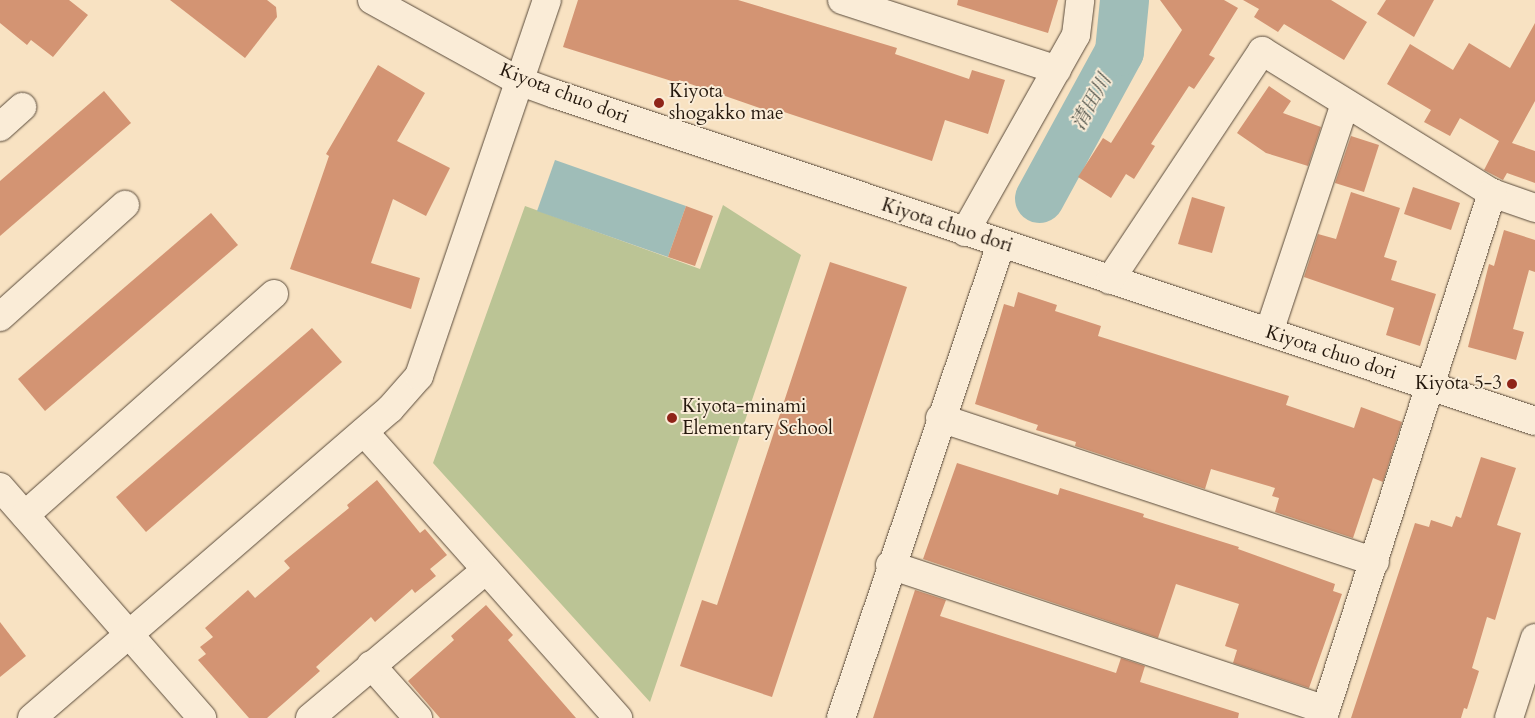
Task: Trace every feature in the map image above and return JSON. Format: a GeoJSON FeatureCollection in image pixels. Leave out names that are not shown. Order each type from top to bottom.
{"type":"FeatureCollection","features":[{"type":"Feature","properties":{"kind":"street","name":"Kiyota chuo dori"},"geometry":{"type":"LineString","coordinates":[[372,0],[519,81],[965,232],[1535,421]]}},
{"type":"Feature","properties":{"kind":"street"},"geometry":{"type":"LineString","coordinates":[[32,718],[364,432],[420,376],[547,0]]}},
{"type":"Feature","properties":{"kind":"street"},"geometry":{"type":"LineString","coordinates":[[842,0],[1057,70]]}},
{"type":"Feature","properties":{"kind":"street"},"geometry":{"type":"LineString","coordinates":[[965,232],[1076,34],[1080,0]]}},
{"type":"Feature","properties":{"kind":"street"},"geometry":{"type":"LineString","coordinates":[[1110,280],[1262,51],[1492,193],[1535,208]]}},
{"type":"Feature","properties":{"kind":"street"},"geometry":{"type":"LineString","coordinates":[[1269,332],[1345,102]]}},
{"type":"Feature","properties":{"kind":"street"},"geometry":{"type":"LineString","coordinates":[[0,127],[22,108]]}},
{"type":"Feature","properties":{"kind":"street"},"geometry":{"type":"LineString","coordinates":[[890,565],[1324,714],[1375,562],[1492,193]]}},
{"type":"Feature","properties":{"kind":"street"},"geometry":{"type":"LineString","coordinates":[[0,317],[125,206]]}},
{"type":"Feature","properties":{"kind":"street"},"geometry":{"type":"LineString","coordinates":[[845,717],[890,565],[1001,244]]}},
{"type":"Feature","properties":{"kind":"street"},"geometry":{"type":"LineString","coordinates":[[202,718],[129,634],[9,503],[274,294]]}},
{"type":"Feature","properties":{"kind":"street"},"geometry":{"type":"LineString","coordinates":[[940,418],[1375,562]]}},
{"type":"Feature","properties":{"kind":"street"},"geometry":{"type":"LineString","coordinates":[[364,432],[618,718]]}},
{"type":"Feature","properties":{"kind":"street"},"geometry":{"type":"LineString","coordinates":[[310,718],[486,570]]}},
{"type":"Feature","properties":{"kind":"street"},"geometry":{"type":"LineString","coordinates":[[1509,718],[1535,638]]}},
{"type":"Feature","properties":{"kind":"street"},"geometry":{"type":"LineString","coordinates":[[372,665],[418,718]]}},
{"type":"Feature","properties":{"kind":"green space"},"geometry":{"type":"Polygon","coordinates":[[[723,205],[801,255],[650,702],[433,463],[525,206],[700,269],[723,205]]]}},
{"type":"Feature","properties":{"kind":"water"},"geometry":{"type":"Polygon","coordinates":[[[555,160],[686,206],[668,257],[537,211],[555,160]]]}},
{"type":"Feature","properties":{"kind":"building"},"geometry":{"type":"Polygon","coordinates":[[[0,0],[69,0],[88,15],[53,57],[31,40],[27,45],[0,23],[0,0]]]}},
{"type":"Feature","properties":{"kind":"building"},"geometry":{"type":"Polygon","coordinates":[[[170,0],[267,0],[276,7],[277,17],[245,58],[170,0]]]}},
{"type":"Feature","properties":{"kind":"building"},"geometry":{"type":"Polygon","coordinates":[[[578,0],[738,0],[897,48],[895,54],[969,79],[972,70],[1005,80],[988,134],[945,120],[932,161],[784,112],[783,116],[679,80],[678,83],[563,47],[578,0]]]}},
{"type":"Feature","properties":{"kind":"building"},"geometry":{"type":"Polygon","coordinates":[[[958,0],[1058,0],[1048,33],[957,5],[958,0]]]}},
{"type":"Feature","properties":{"kind":"building"},"geometry":{"type":"Polygon","coordinates":[[[1160,0],[1224,0],[1238,8],[1209,55],[1215,58],[1194,89],[1189,86],[1151,144],[1155,146],[1134,179],[1126,174],[1111,198],[1078,177],[1103,138],[1111,143],[1182,30],[1160,0]]]}},
{"type":"Feature","properties":{"kind":"building"},"geometry":{"type":"Polygon","coordinates":[[[1243,0],[1331,0],[1367,22],[1344,60],[1284,24],[1278,32],[1254,17],[1259,9],[1243,0]]]}},
{"type":"Feature","properties":{"kind":"building"},"geometry":{"type":"Polygon","coordinates":[[[1386,0],[1434,0],[1414,37],[1377,14],[1386,0]]]}},
{"type":"Feature","properties":{"kind":"building"},"geometry":{"type":"Polygon","coordinates":[[[1535,23],[1535,101],[1512,143],[1535,151],[1535,183],[1507,173],[1503,180],[1484,170],[1499,141],[1460,118],[1450,136],[1424,122],[1431,110],[1387,84],[1410,44],[1453,70],[1469,43],[1510,68],[1535,23]]]}},
{"type":"Feature","properties":{"kind":"building"},"geometry":{"type":"Polygon","coordinates":[[[378,65],[425,93],[397,141],[450,168],[426,216],[393,199],[371,263],[420,278],[411,309],[290,269],[329,156],[326,154],[378,65]]]}},
{"type":"Feature","properties":{"kind":"building"},"geometry":{"type":"Polygon","coordinates":[[[1269,86],[1291,101],[1283,113],[1321,127],[1308,166],[1266,153],[1237,133],[1269,86]]]}},
{"type":"Feature","properties":{"kind":"building"},"geometry":{"type":"Polygon","coordinates":[[[104,91],[131,123],[0,236],[0,181],[104,91]]]}},
{"type":"Feature","properties":{"kind":"building"},"geometry":{"type":"Polygon","coordinates":[[[1351,136],[1379,145],[1364,192],[1335,183],[1351,136]]]}},
{"type":"Feature","properties":{"kind":"building"},"geometry":{"type":"Polygon","coordinates":[[[1413,187],[1460,203],[1451,230],[1404,214],[1413,187]]]}},
{"type":"Feature","properties":{"kind":"building"},"geometry":{"type":"Polygon","coordinates":[[[1351,192],[1400,208],[1384,257],[1397,261],[1391,280],[1436,294],[1420,346],[1386,335],[1394,308],[1304,277],[1318,234],[1336,239],[1351,192]]]}},
{"type":"Feature","properties":{"kind":"building"},"geometry":{"type":"Polygon","coordinates":[[[1192,197],[1225,207],[1212,253],[1178,244],[1192,197]]]}},
{"type":"Feature","properties":{"kind":"building"},"geometry":{"type":"Polygon","coordinates":[[[686,206],[713,216],[695,266],[668,257],[686,206]]]}},
{"type":"Feature","properties":{"kind":"building"},"geometry":{"type":"Polygon","coordinates":[[[211,213],[238,245],[45,411],[18,379],[211,213]]]}},
{"type":"Feature","properties":{"kind":"building"},"geometry":{"type":"Polygon","coordinates":[[[1504,230],[1535,240],[1535,272],[1529,270],[1513,329],[1524,332],[1516,360],[1468,347],[1489,264],[1494,266],[1504,230]]]}},
{"type":"Feature","properties":{"kind":"building"},"geometry":{"type":"Polygon","coordinates":[[[830,262],[907,287],[772,697],[680,666],[702,600],[717,605],[830,262]]]}},
{"type":"Feature","properties":{"kind":"building"},"geometry":{"type":"Polygon","coordinates":[[[1018,292],[1057,305],[1055,311],[1101,326],[1098,336],[1289,396],[1286,405],[1354,428],[1361,407],[1402,422],[1383,482],[1373,478],[1353,538],[1275,512],[1279,498],[1272,496],[1275,488],[1211,469],[1205,489],[1075,446],[1076,442],[1036,430],[1038,425],[975,404],[1004,304],[1014,307],[1018,292]]]}},
{"type":"Feature","properties":{"kind":"building"},"geometry":{"type":"Polygon","coordinates":[[[312,328],[342,362],[146,532],[116,497],[312,328]]]}},
{"type":"Feature","properties":{"kind":"building"},"geometry":{"type":"Polygon","coordinates":[[[1481,457],[1516,468],[1497,525],[1521,533],[1495,620],[1487,617],[1472,668],[1479,671],[1467,709],[1464,708],[1461,718],[1351,718],[1415,523],[1429,527],[1431,520],[1452,527],[1456,516],[1461,518],[1481,457]]]}},
{"type":"Feature","properties":{"kind":"building"},"geometry":{"type":"Polygon","coordinates":[[[957,463],[1058,495],[1060,488],[1144,514],[1143,517],[1239,547],[1238,549],[1335,584],[1333,591],[1342,594],[1309,688],[1233,663],[1237,650],[1225,646],[1239,604],[1176,584],[1158,638],[923,559],[957,463]]]}},
{"type":"Feature","properties":{"kind":"building"},"geometry":{"type":"Polygon","coordinates":[[[377,480],[420,533],[425,529],[447,555],[430,569],[436,576],[415,593],[412,589],[375,622],[371,617],[316,667],[320,671],[267,718],[249,718],[198,660],[206,654],[200,647],[213,637],[205,628],[248,590],[255,598],[290,568],[284,561],[349,508],[347,505],[377,480]]]}},
{"type":"Feature","properties":{"kind":"building"},"geometry":{"type":"Polygon","coordinates":[[[915,590],[946,600],[940,616],[1116,673],[1121,658],[1145,666],[1140,682],[1239,713],[1238,718],[873,718],[915,590]]]}},
{"type":"Feature","properties":{"kind":"building"},"geometry":{"type":"Polygon","coordinates":[[[486,605],[513,635],[508,640],[576,718],[440,718],[408,681],[454,640],[451,636],[486,605]]]}},
{"type":"Feature","properties":{"kind":"building"},"geometry":{"type":"Polygon","coordinates":[[[0,622],[26,656],[0,677],[0,622]]]}},
{"type":"Feature","properties":{"kind":"waterway","name":"清田川"},"geometry":{"type":"LineString","coordinates":[[1039,198],[1119,51],[1124,0]]}},
{"type":"Feature","properties":{"kind":"place","name":"Kiyota shogakko mae"},"geometry":{"type":"Point","coordinates":[659,103]}},
{"type":"Feature","properties":{"kind":"place","name":"Kiyota 5-3"},"geometry":{"type":"Point","coordinates":[1512,384]}},
{"type":"Feature","properties":{"kind":"place","name":"Kiyota-minami Elementary School"},"geometry":{"type":"Point","coordinates":[672,418]}}]}
